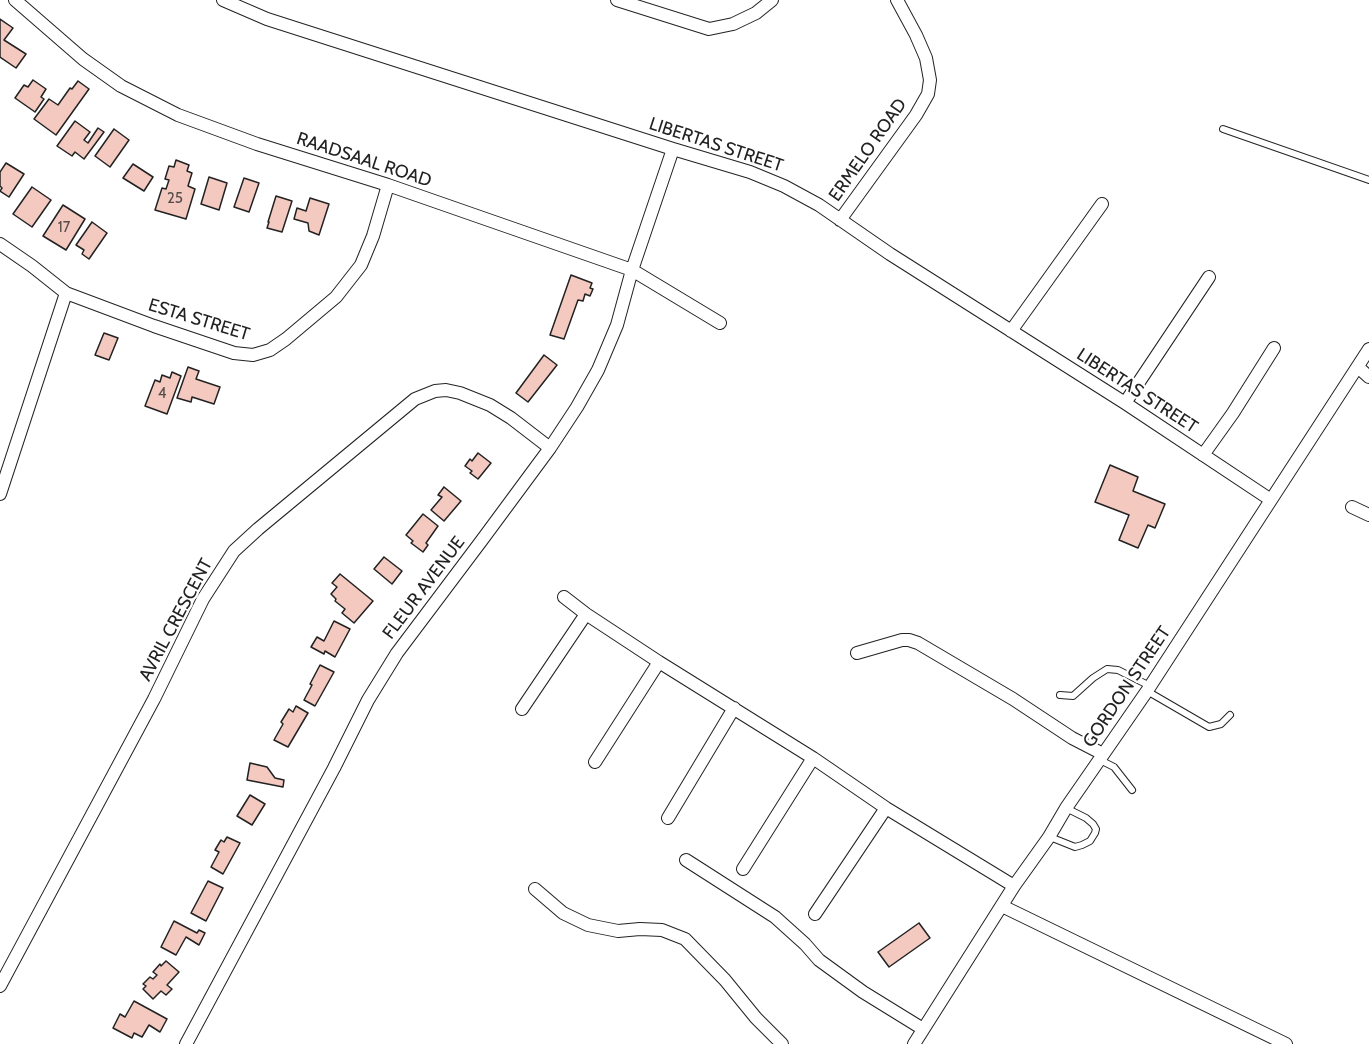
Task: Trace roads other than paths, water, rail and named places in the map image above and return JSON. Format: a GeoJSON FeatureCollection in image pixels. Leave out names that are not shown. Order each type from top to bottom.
{"type":"FeatureCollection","features":[{"type":"Feature","properties":{"kind":"street","name":"RAADSAAL ROAD"},"geometry":{"type":"LineString","coordinates":[[15,0],[102,73],[121,86],[178,115],[257,144],[388,185],[632,270],[720,323]]}},
{"type":"Feature","properties":{"kind":"street","name":"LIBERTAS STREET"},"geometry":{"type":"LineString","coordinates":[[223,0],[267,19],[750,172],[784,186],[819,205],[890,255],[1125,403],[1270,500]]}},
{"type":"Feature","properties":{"kind":"street"},"geometry":{"type":"LineString","coordinates":[[617,0],[709,28],[733,24],[756,13],[772,0]]}},
{"type":"Feature","properties":{"kind":"street","name":"ERMELO ROAD"},"geometry":{"type":"LineString","coordinates":[[840,220],[916,115],[928,94],[930,80],[926,58],[897,0]]}},
{"type":"Feature","properties":{"kind":"street","name":"FLEUR AVENUE"},"geometry":{"type":"LineString","coordinates":[[186,1044],[368,700],[397,653],[550,448],[598,370],[617,325],[632,270],[673,149]]}},
{"type":"Feature","properties":{"kind":"street","name":"ESTA STREET"},"geometry":{"type":"LineString","coordinates":[[0,244],[66,293],[234,353],[253,355],[270,350],[336,297],[361,265],[373,236],[388,185]]}},
{"type":"Feature","properties":{"kind":"street"},"geometry":{"type":"LineString","coordinates":[[1011,331],[1102,204]]}},
{"type":"Feature","properties":{"kind":"street"},"geometry":{"type":"LineString","coordinates":[[1125,403],[1209,277]]}},
{"type":"Feature","properties":{"kind":"street"},"geometry":{"type":"LineString","coordinates":[[0,494],[66,293]]}},
{"type":"Feature","properties":{"kind":"street"},"geometry":{"type":"LineString","coordinates":[[1203,455],[1274,348]]}},
{"type":"Feature","properties":{"kind":"street","name":"GORDON STREET"},"geometry":{"type":"LineString","coordinates":[[914,1044],[1014,886],[1148,689],[1369,349]]}},
{"type":"Feature","properties":{"kind":"street"},"geometry":{"type":"LineString","coordinates":[[1358,368],[1369,377]]}},
{"type":"Feature","properties":{"kind":"street","name":"AVRIL CRESCENT"},"geometry":{"type":"LineString","coordinates":[[1,981],[154,699],[203,599],[234,550],[406,406],[415,399],[435,391],[446,390],[460,393],[490,405],[550,448]]}},
{"type":"Feature","properties":{"kind":"street"},"geometry":{"type":"LineString","coordinates":[[1352,507],[1369,515]]}},
{"type":"Feature","properties":{"kind":"street"},"geometry":{"type":"LineString","coordinates":[[564,597],[659,662],[813,758],[886,808],[1014,886]]}},
{"type":"Feature","properties":{"kind":"street"},"geometry":{"type":"LineString","coordinates":[[522,709],[586,614]]}},
{"type":"Feature","properties":{"kind":"street"},"geometry":{"type":"LineString","coordinates":[[857,653],[902,640],[918,643],[1013,699],[1101,757]]}},
{"type":"Feature","properties":{"kind":"street"},"geometry":{"type":"LineString","coordinates":[[595,762],[659,662]]}},
{"type":"Feature","properties":{"kind":"street"},"geometry":{"type":"LineString","coordinates":[[668,818],[734,708]]}},
{"type":"Feature","properties":{"kind":"street"},"geometry":{"type":"LineString","coordinates":[[743,869],[813,758]]}},
{"type":"Feature","properties":{"kind":"street"},"geometry":{"type":"LineString","coordinates":[[815,914],[886,808]]}},
{"type":"Feature","properties":{"kind":"street"},"geometry":{"type":"LineString","coordinates":[[686,860],[775,917],[819,960],[863,992],[923,1029]]}},
{"type":"Feature","properties":{"kind":"street"},"geometry":{"type":"LineString","coordinates":[[535,889],[563,913],[588,925],[618,931],[662,930],[685,939],[782,1044]]}},
{"type":"Feature","properties":{"kind":"street"},"geometry":{"type":"LineString","coordinates":[[1002,906],[1286,1044]]}},
{"type":"Feature","properties":{"kind":"lane"},"geometry":{"type":"LineString","coordinates":[[1222,129],[1369,180]]}},
{"type":"Feature","properties":{"kind":"lane"},"geometry":{"type":"LineString","coordinates":[[1060,695],[1072,696],[1107,669],[1118,670],[1209,728],[1221,724],[1230,715]]}},
{"type":"Feature","properties":{"kind":"lane"},"geometry":{"type":"LineString","coordinates":[[1101,757],[1114,767],[1132,790]]}},
{"type":"Feature","properties":{"kind":"lane"},"geometry":{"type":"LineString","coordinates":[[1049,837],[1075,847],[1090,840],[1095,833],[1096,829],[1093,824],[1066,808]]}}]}
